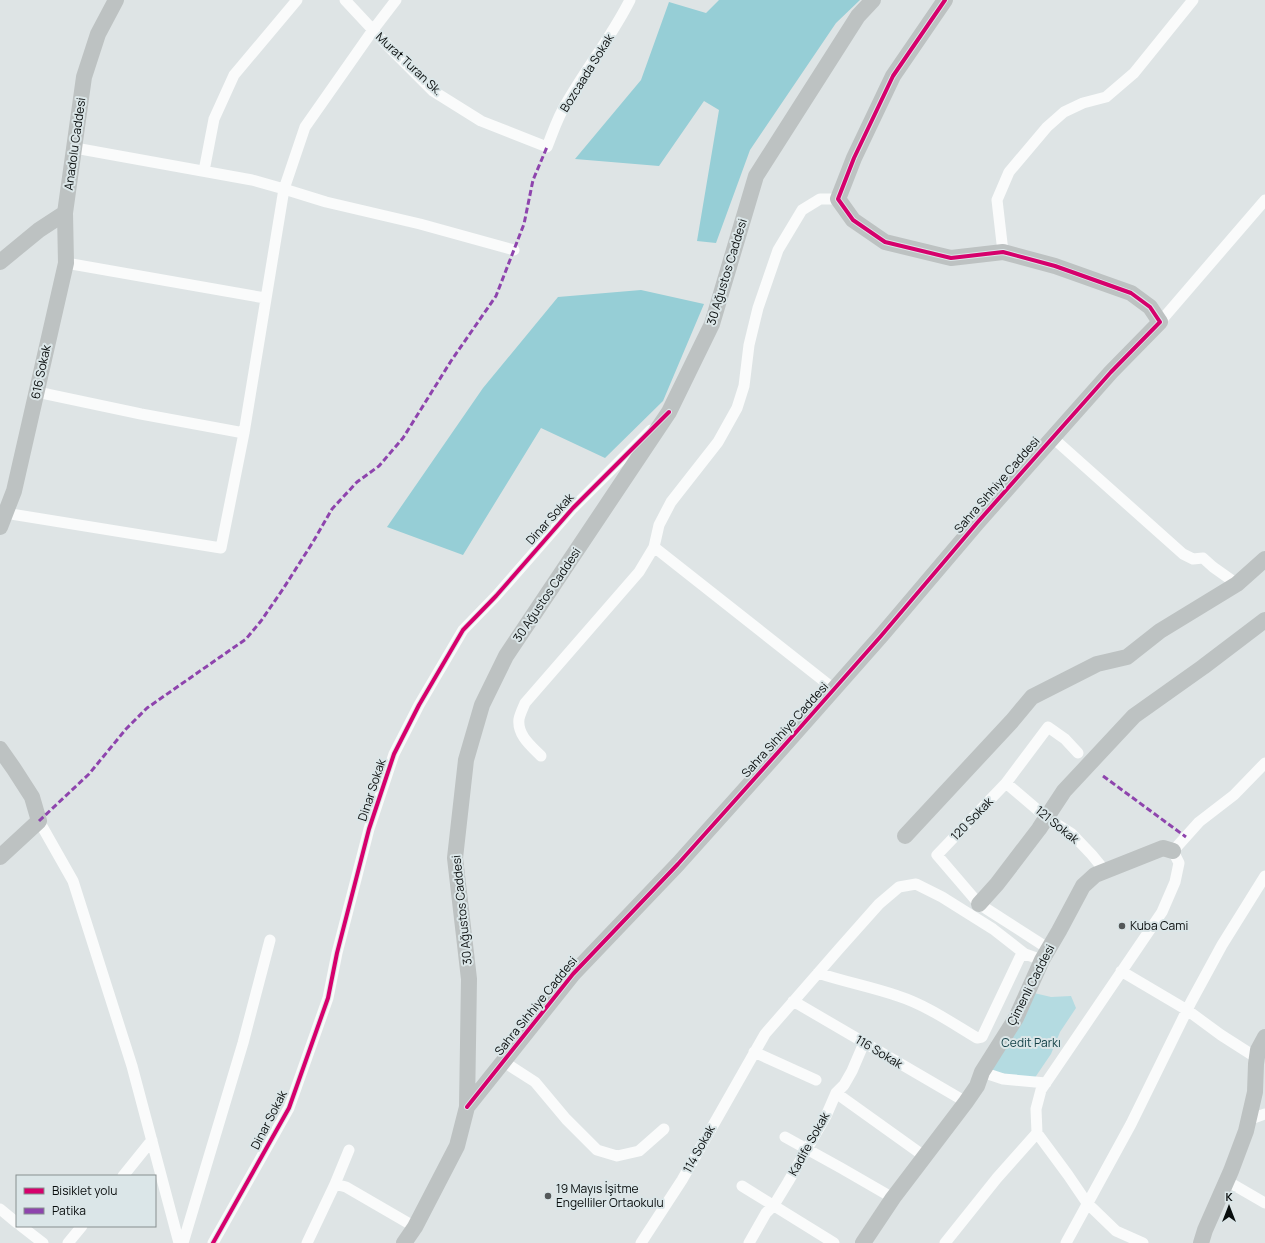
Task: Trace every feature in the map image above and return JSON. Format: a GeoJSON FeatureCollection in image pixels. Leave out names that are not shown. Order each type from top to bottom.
{"type":"FeatureCollection","features":[{"type":"Feature","properties":{"kind":"street","name":"Anadolu Caddesi"},"geometry":{"type":"LineString","coordinates":[[65,213],[84,77],[98,34],[116,0]]}},
{"type":"Feature","properties":{"kind":"street"},"geometry":{"type":"LineString","coordinates":[[204,171],[214,119],[234,74],[297,0]]}},
{"type":"Feature","properties":{"kind":"street","name":"Murat Turan Sk."},"geometry":{"type":"LineString","coordinates":[[346,0],[373,30],[434,91],[481,121],[547,147]]}},
{"type":"Feature","properties":{"kind":"street"},"geometry":{"type":"LineString","coordinates":[[3,520],[221,548],[244,433],[284,189],[305,127],[373,30],[396,0]]}},
{"type":"Feature","properties":{"kind":"street","name":"Bozcaada Sokak"},"geometry":{"type":"LineString","coordinates":[[547,147],[566,103],[593,59],[619,21],[630,0]]}},
{"type":"Feature","properties":{"kind":"street","name":"30 Ağustos Caddesi"},"geometry":{"type":"LineString","coordinates":[[404,1243],[415,1227],[457,1146],[467,1107],[469,979],[455,858],[466,760],[482,705],[506,656],[669,412],[712,324],[756,176],[858,16],[873,0]]}},
{"type":"Feature","properties":{"kind":"street"},"geometry":{"type":"LineString","coordinates":[[838,199],[854,158],[893,76],[945,0]]}},
{"type":"Feature","properties":{"kind":"street"},"geometry":{"type":"LineString","coordinates":[[1003,252],[997,200],[1009,172],[1047,127],[1064,112],[1083,103],[1106,97],[1134,74],[1193,0]]}},
{"type":"Feature","properties":{"kind":"street"},"geometry":{"type":"LineString","coordinates":[[75,148],[123,158],[252,180],[326,202],[420,224],[514,250]]}},
{"type":"Feature","properties":{"kind":"street"},"geometry":{"type":"LineString","coordinates":[[541,756],[527,743],[522,735],[519,719],[525,703],[639,572],[654,548],[659,525],[671,502],[718,442],[737,408],[744,386],[749,345],[758,308],[778,250],[802,210],[820,199],[838,199]]}},
{"type":"Feature","properties":{"kind":"street"},"geometry":{"type":"LineString","coordinates":[[838,199],[853,220],[885,242],[951,258],[1003,252],[1055,266],[1131,292],[1150,307],[1160,322],[1265,200]]}},
{"type":"Feature","properties":{"kind":"street"},"geometry":{"type":"LineString","coordinates":[[0,262],[40,230],[65,213]]}},
{"type":"Feature","properties":{"kind":"street","name":"616 Sokak"},"geometry":{"type":"LineString","coordinates":[[3,520],[14,491],[66,263],[65,213]]}},
{"type":"Feature","properties":{"kind":"street"},"geometry":{"type":"LineString","coordinates":[[66,263],[265,298]]}},
{"type":"Feature","properties":{"kind":"street","name":"Sahra Sıhhiye Caddesi"},"geometry":{"type":"LineString","coordinates":[[467,1107],[572,974],[678,864],[834,689],[977,523],[1111,372],[1160,322]]}},
{"type":"Feature","properties":{"kind":"street"},"geometry":{"type":"LineString","coordinates":[[37,392],[140,414],[244,433]]}},
{"type":"Feature","properties":{"kind":"street","name":"Dinar Sokak"},"geometry":{"type":"LineString","coordinates":[[213,1243],[289,1108],[328,998],[337,953],[369,829],[394,754],[419,705],[463,630],[496,596],[572,508],[669,412]]}},
{"type":"Feature","properties":{"kind":"street"},"geometry":{"type":"LineString","coordinates":[[1053,438],[1183,554],[1193,559],[1203,558],[1237,584]]}},
{"type":"Feature","properties":{"kind":"street"},"geometry":{"type":"LineString","coordinates":[[654,548],[834,689]]}},
{"type":"Feature","properties":{"kind":"street"},"geometry":{"type":"LineString","coordinates":[[905,836],[1012,721],[1032,697],[1096,664],[1127,657],[1160,631],[1237,584],[1265,559]]}},
{"type":"Feature","properties":{"kind":"street"},"geometry":{"type":"LineString","coordinates":[[1045,955],[979,904],[997,884],[1047,818],[1064,791],[1134,716],[1216,658],[1265,620]]}},
{"type":"Feature","properties":{"kind":"street","name":"120 Sokak"},"geometry":{"type":"LineString","coordinates":[[979,904],[937,855],[1006,782],[1048,727],[1065,739],[1078,753]]}},
{"type":"Feature","properties":{"kind":"street"},"geometry":{"type":"LineString","coordinates":[[0,749],[32,797],[39,820],[73,881],[132,1066],[180,1243]]}},
{"type":"Feature","properties":{"kind":"street"},"geometry":{"type":"LineString","coordinates":[[1143,1243],[1116,1231],[1087,1203],[1068,1175],[1036,1134],[1036,1109],[1041,1090],[1162,912],[1175,882],[1179,863],[1173,851],[1200,822],[1234,795],[1265,763]]}},
{"type":"Feature","properties":{"kind":"street","name":"121 Sokak"},"geometry":{"type":"LineString","coordinates":[[1006,782],[1047,818],[1072,834],[1105,871]]}},
{"type":"Feature","properties":{"kind":"street"},"geometry":{"type":"LineString","coordinates":[[0,857],[39,820]]}},
{"type":"Feature","properties":{"kind":"street","name":"Çimenli Caddesi"},"geometry":{"type":"LineString","coordinates":[[863,1243],[892,1198],[977,1086],[982,1072],[1016,1018],[1045,955],[1082,886],[1095,875],[1163,848],[1173,851]]}},
{"type":"Feature","properties":{"kind":"street"},"geometry":{"type":"LineString","coordinates":[[1066,1243],[1131,1124],[1187,1010],[1222,945],[1265,876]]}},
{"type":"Feature","properties":{"kind":"street","name":"114 Sokak"},"geometry":{"type":"LineString","coordinates":[[641,1243],[682,1180],[765,1034],[879,904],[899,887],[916,884],[942,897],[993,929],[1025,954],[1045,955]]}},
{"type":"Feature","properties":{"kind":"street"},"geometry":{"type":"LineString","coordinates":[[183,1243],[243,1043],[270,940]]}},
{"type":"Feature","properties":{"kind":"street"},"geometry":{"type":"LineString","coordinates":[[818,973],[899,996],[937,1014],[977,1038],[982,1037],[1020,957],[1025,954]]}},
{"type":"Feature","properties":{"kind":"street"},"geometry":{"type":"LineString","coordinates":[[1121,971],[1187,1010],[1221,1035],[1257,1058]]}},
{"type":"Feature","properties":{"kind":"street","name":"116 Sokak"},"geometry":{"type":"LineString","coordinates":[[793,1001],[966,1102]]}},
{"type":"Feature","properties":{"kind":"street"},"geometry":{"type":"LineString","coordinates":[[1201,1243],[1246,1131],[1255,1092],[1258,1050],[1265,1037]]}},
{"type":"Feature","properties":{"kind":"street","name":"Kadife Sokak"},"geometry":{"type":"LineString","coordinates":[[749,1243],[766,1213],[774,1205],[826,1116],[836,1092],[844,1085],[864,1042]]}},
{"type":"Feature","properties":{"kind":"street"},"geometry":{"type":"LineString","coordinates":[[754,1052],[816,1080]]}},
{"type":"Feature","properties":{"kind":"street"},"geometry":{"type":"LineString","coordinates":[[504,1062],[536,1082],[566,1119],[597,1150],[617,1156],[639,1151],[664,1130]]}},
{"type":"Feature","properties":{"kind":"street"},"geometry":{"type":"LineString","coordinates":[[982,1072],[1003,1079],[1046,1083]]}},
{"type":"Feature","properties":{"kind":"street"},"geometry":{"type":"LineString","coordinates":[[836,1092],[924,1156]]}},
{"type":"Feature","properties":{"kind":"street"},"geometry":{"type":"LineString","coordinates":[[1248,1120],[1265,1114]]}},
{"type":"Feature","properties":{"kind":"street"},"geometry":{"type":"LineString","coordinates":[[945,1243],[997,1178],[1036,1134]]}},
{"type":"Feature","properties":{"kind":"street"},"geometry":{"type":"LineString","coordinates":[[785,1137],[892,1198]]}},
{"type":"Feature","properties":{"kind":"street"},"geometry":{"type":"LineString","coordinates":[[124,1175],[152,1140]]}},
{"type":"Feature","properties":{"kind":"street"},"geometry":{"type":"LineString","coordinates":[[306,1243],[335,1184],[349,1150]]}},
{"type":"Feature","properties":{"kind":"street"},"geometry":{"type":"LineString","coordinates":[[1227,1180],[1265,1204]]}},
{"type":"Feature","properties":{"kind":"street"},"geometry":{"type":"LineString","coordinates":[[335,1184],[346,1187],[415,1227]]}},
{"type":"Feature","properties":{"kind":"street"},"geometry":{"type":"LineString","coordinates":[[742,1186],[834,1243]]}},
{"type":"Feature","properties":{"kind":"street"},"geometry":{"type":"LineString","coordinates":[[0,1209],[16,1221]]}},
{"type":"Feature","properties":{"kind":"street"},"geometry":{"type":"LineString","coordinates":[[23,1227],[43,1243]]}},
{"type":"Feature","properties":{"kind":"street"},"geometry":{"type":"LineString","coordinates":[[68,1243],[81,1227]]}},
{"type":"Feature","properties":{"kind":"green space","name":"Cedit Parkı"},"geometry":{"type":"Polygon","coordinates":[[[1034,993],[1051,997],[1071,996],[1076,1008],[1060,1032],[1051,1054],[1034,1079],[990,1071],[1034,993]]]}},
{"type":"Feature","properties":{"kind":"shaded area"},"geometry":{"type":"Polygon","coordinates":[[[719,0],[860,0],[836,23],[750,150],[716,243],[697,241],[719,110],[704,101],[659,166],[575,159],[641,80],[669,2],[706,13],[719,0]]]}},
{"type":"Feature","properties":{"kind":"shaded area"},"geometry":{"type":"Polygon","coordinates":[[[641,290],[704,304],[663,401],[605,458],[541,428],[463,555],[387,527],[483,388],[558,297],[641,290]]]}},
{"type":"Feature","properties":{"kind":"marked path"},"geometry":{"type":"LineString","coordinates":[[39,821],[89,774],[126,729],[147,708],[246,639],[261,621],[283,589],[332,509],[357,482],[379,466],[403,438],[451,361],[496,296],[524,224],[533,180],[547,147]]}},
{"type":"Feature","properties":{"kind":"marked path"},"geometry":{"type":"LineString","coordinates":[[1103,776],[1186,837]]}},
{"type":"Feature","properties":{"kind":"cycle path"},"geometry":{"type":"LineString","coordinates":[[467,1107],[573,974],[678,864],[881,636],[977,523],[1111,372],[1160,322],[1150,307],[1131,293],[1055,266],[1003,252],[951,258],[885,242],[853,220],[838,199],[854,158],[893,76],[945,0]]}},
{"type":"Feature","properties":{"kind":"cycle path"},"geometry":{"type":"LineString","coordinates":[[213,1243],[289,1108],[328,998],[337,953],[369,829],[394,754],[419,705],[463,630],[496,596],[573,508],[669,412]]}},
{"type":"Feature","properties":{"kind":"place","name":"Kuba Cami"},"geometry":{"type":"Point","coordinates":[1122,926]}},
{"type":"Feature","properties":{"kind":"place","name":"19 Mayıs İşitme Engelliler Ortaokulu"},"geometry":{"type":"Point","coordinates":[548,1196]}}]}
